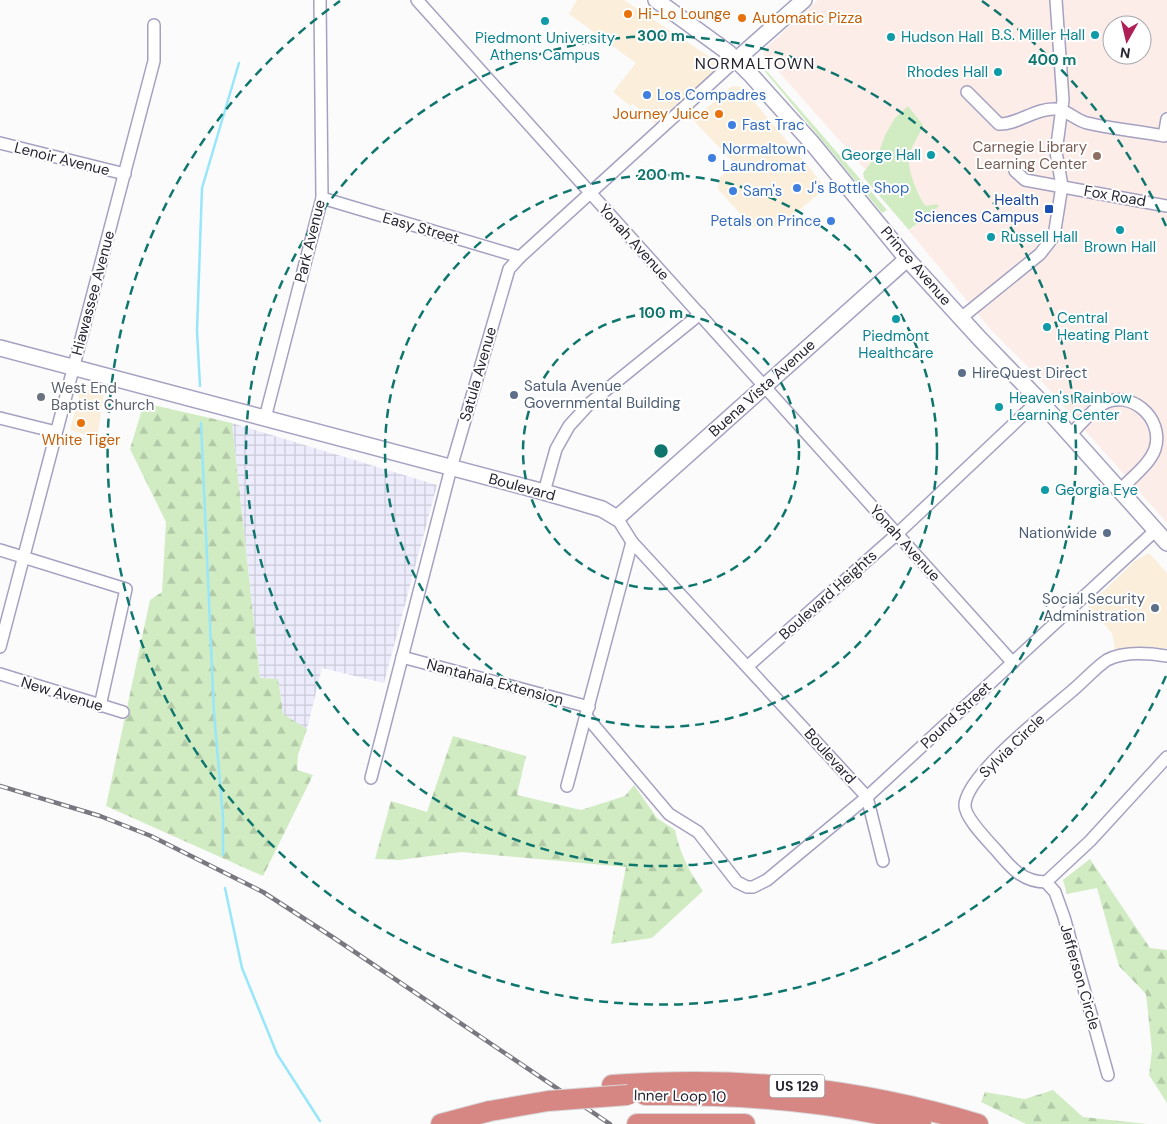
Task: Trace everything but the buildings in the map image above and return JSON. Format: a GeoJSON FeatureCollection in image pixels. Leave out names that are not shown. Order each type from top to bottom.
{"type":"FeatureCollection","features":[{"type":"Feature","properties":{"kind":"highway","name":"US 129"},"geometry":{"type":"LineString","coordinates":[[441,1124],[550,1095],[723,1081],[810,1087],[886,1100],[978,1124]]}},
{"type":"Feature","properties":{"kind":"highway","name":"Inner Loop 10"},"geometry":{"type":"LineString","coordinates":[[620,1090],[789,1101],[862,1112],[921,1124]]}},
{"type":"Feature","properties":{"kind":"highway"},"geometry":{"type":"LineString","coordinates":[[637,1124],[745,1124]]}},
{"type":"Feature","properties":{"kind":"street","name":"Park Avenue"},"geometry":{"type":"LineString","coordinates":[[265,418],[322,198],[320,0]]}},
{"type":"Feature","properties":{"kind":"street","name":"Yonah Avenue"},"geometry":{"type":"LineString","coordinates":[[417,0],[1013,663]]}},
{"type":"Feature","properties":{"kind":"street","name":"Prince Avenue"},"geometry":{"type":"LineString","coordinates":[[656,0],[697,28],[736,60],[812,143],[907,259],[1039,400],[1167,543]]}},
{"type":"Feature","properties":{"kind":"street"},"geometry":{"type":"LineString","coordinates":[[736,60],[804,0]]}},
{"type":"Feature","properties":{"kind":"street"},"geometry":{"type":"LineString","coordinates":[[961,318],[1040,254],[1051,242],[1055,229],[1062,186],[1056,152],[1062,110],[1056,0]]}},
{"type":"Feature","properties":{"kind":"street","name":"Hiawassee Avenue"},"geometry":{"type":"LineString","coordinates":[[0,647],[154,61],[154,25]]}},
{"type":"Feature","properties":{"kind":"street","name":"Satula Avenue"},"geometry":{"type":"LineString","coordinates":[[371,778],[451,468],[509,269],[736,60]]}},
{"type":"Feature","properties":{"kind":"street"},"geometry":{"type":"LineString","coordinates":[[967,92],[999,124],[1007,124],[1037,111],[1062,110],[1085,123],[1164,136],[1167,119]]}},
{"type":"Feature","properties":{"kind":"street","name":"Lenoir Avenue"},"geometry":{"type":"LineString","coordinates":[[0,143],[125,174]]}},
{"type":"Feature","properties":{"kind":"street","name":"Fox Road"},"geometry":{"type":"LineString","coordinates":[[1016,172],[1025,180],[1167,206]]}},
{"type":"Feature","properties":{"kind":"street","name":"Easy Street"},"geometry":{"type":"LineString","coordinates":[[322,198],[520,257]]}},
{"type":"Feature","properties":{"kind":"street","name":"Buena Vista Avenue"},"geometry":{"type":"LineString","coordinates":[[617,518],[907,259]]}},
{"type":"Feature","properties":{"kind":"street"},"geometry":{"type":"LineString","coordinates":[[544,492],[556,449],[569,426],[590,404],[700,314]]}},
{"type":"Feature","properties":{"kind":"street","name":"Boulevard"},"geometry":{"type":"LineString","coordinates":[[0,348],[74,366],[544,492],[602,510],[617,518],[632,542],[867,797],[883,860]]}},
{"type":"Feature","properties":{"kind":"street","name":"Boulevard Heights"},"geometry":{"type":"LineString","coordinates":[[748,666],[897,534],[1039,400]]}},
{"type":"Feature","properties":{"kind":"street"},"geometry":{"type":"LineString","coordinates":[[1070,435],[1101,405],[1111,401],[1131,402],[1148,413],[1156,431],[1155,449],[1120,490]]}},
{"type":"Feature","properties":{"kind":"street"},"geometry":{"type":"LineString","coordinates":[[0,418],[56,432]]}},
{"type":"Feature","properties":{"kind":"street","name":"Pound Street"},"geometry":{"type":"LineString","coordinates":[[587,711],[669,814],[698,832],[737,882],[747,887],[753,887],[767,880],[867,797],[1156,530]]}},
{"type":"Feature","properties":{"kind":"street"},"geometry":{"type":"LineString","coordinates":[[568,786],[632,542]]}},
{"type":"Feature","properties":{"kind":"street"},"geometry":{"type":"LineString","coordinates":[[0,550],[126,589],[100,706]]}},
{"type":"Feature","properties":{"kind":"street","name":"Sylvia Circle"},"geometry":{"type":"LineString","coordinates":[[1046,882],[1036,882],[1021,876],[992,846],[966,813],[964,806],[970,788],[1009,745],[1108,660],[1137,654],[1167,656]]}},
{"type":"Feature","properties":{"kind":"street","name":"Nantahala Extension"},"geometry":{"type":"LineString","coordinates":[[402,657],[587,711]]}},
{"type":"Feature","properties":{"kind":"street","name":"New Avenue"},"geometry":{"type":"LineString","coordinates":[[0,674],[123,712]]}},
{"type":"Feature","properties":{"kind":"street"},"geometry":{"type":"LineString","coordinates":[[1046,882],[1090,841],[1167,757]]}},
{"type":"Feature","properties":{"kind":"street","name":"Jefferson Circle"},"geometry":{"type":"LineString","coordinates":[[1046,882],[1055,892],[1064,917],[1108,1075]]}},
{"type":"Feature","properties":{"kind":"shaded area"},"geometry":{"type":"Polygon","coordinates":[[[577,0],[624,0],[716,61],[710,81],[658,126],[633,104],[630,106],[613,92],[636,63],[569,14],[577,0]]]}},
{"type":"Feature","properties":{"kind":"shaded area"},"geometry":{"type":"Polygon","coordinates":[[[818,0],[1167,0],[1167,523],[1038,377],[992,331],[909,231],[915,226],[763,54],[766,48],[818,0]]]}},
{"type":"Feature","properties":{"kind":"shaded area"},"geometry":{"type":"Polygon","coordinates":[[[732,86],[742,87],[826,188],[779,227],[752,227],[718,189],[720,177],[736,165],[693,120],[732,86]]]}},
{"type":"Feature","properties":{"kind":"shaded area"},"geometry":{"type":"Polygon","coordinates":[[[91,390],[104,392],[97,439],[70,430],[80,392],[91,390]]]}},
{"type":"Feature","properties":{"kind":"shaded area"},"geometry":{"type":"Polygon","coordinates":[[[232,423],[437,485],[384,683],[322,668],[307,729],[283,715],[278,679],[260,678],[232,423]]]}},
{"type":"Feature","properties":{"kind":"shaded area"},"geometry":{"type":"Polygon","coordinates":[[[1149,553],[1167,573],[1167,648],[1115,650],[1112,633],[1088,606],[1135,561],[1149,553]]]}},
{"type":"Feature","properties":{"kind":"green space"},"geometry":{"type":"Polygon","coordinates":[[[764,68],[887,210],[882,213],[764,68]]]}},
{"type":"Feature","properties":{"kind":"green space"},"geometry":{"type":"Polygon","coordinates":[[[908,106],[923,125],[910,154],[909,163],[914,184],[926,206],[936,204],[939,206],[909,230],[864,178],[863,173],[879,152],[885,135],[895,118],[908,106]]]}},
{"type":"Feature","properties":{"kind":"green space"},"geometry":{"type":"Polygon","coordinates":[[[144,403],[232,423],[260,678],[278,679],[283,714],[307,729],[298,755],[297,770],[313,775],[263,876],[106,806],[150,600],[162,592],[166,522],[130,449],[144,403]]]}},
{"type":"Feature","properties":{"kind":"green space"},"geometry":{"type":"Polygon","coordinates":[[[453,736],[526,756],[517,795],[581,810],[625,796],[634,785],[657,818],[675,830],[686,862],[703,891],[652,938],[611,944],[626,867],[461,852],[399,860],[375,859],[391,801],[427,812],[453,736]]]}},
{"type":"Feature","properties":{"kind":"green space"},"geometry":{"type":"Polygon","coordinates":[[[1090,859],[1150,948],[1167,950],[1167,1103],[1149,1075],[1152,1050],[1146,994],[1119,966],[1097,888],[1067,894],[1063,880],[1090,859]]]}},
{"type":"Feature","properties":{"kind":"green space"},"geometry":{"type":"Polygon","coordinates":[[[1053,1090],[1083,1117],[1147,1124],[1026,1124],[981,1102],[985,1092],[1025,1099],[1053,1090]]]}},
{"type":"Feature","properties":{"kind":"waterway"},"geometry":{"type":"LineString","coordinates":[[200,386],[197,331],[202,188],[239,63]]}},
{"type":"Feature","properties":{"kind":"waterway"},"geometry":{"type":"LineString","coordinates":[[201,423],[214,713],[223,817],[223,855]]}},
{"type":"Feature","properties":{"kind":"waterway"},"geometry":{"type":"LineString","coordinates":[[225,888],[242,968],[277,1054],[320,1121]]}},
{"type":"Feature","properties":{"kind":"railway"},"geometry":{"type":"LineString","coordinates":[[0,786],[100,816],[151,836],[263,892],[610,1124]]}},
{"type":"Feature","properties":{"kind":"place","name":"Hi-Lo Lounge"},"geometry":{"type":"Point","coordinates":[628,14]}},
{"type":"Feature","properties":{"kind":"place","name":"Automatic Pizza"},"geometry":{"type":"Point","coordinates":[742,18]}},
{"type":"Feature","properties":{"kind":"place","name":"Piedmont University Athens Campus"},"geometry":{"type":"Point","coordinates":[545,21]}},
{"type":"Feature","properties":{"kind":"place","name":"B.S. Miller Hall"},"geometry":{"type":"Point","coordinates":[1095,35]}},
{"type":"Feature","properties":{"kind":"place","name":"Hudson Hall"},"geometry":{"type":"Point","coordinates":[891,37]}},
{"type":"Feature","properties":{"kind":"place","name":"Rhodes Hall"},"geometry":{"type":"Point","coordinates":[998,72]}},
{"type":"Feature","properties":{"kind":"place","name":"Los Compadres"},"geometry":{"type":"Point","coordinates":[647,95]}},
{"type":"Feature","properties":{"kind":"place","name":"Journey Juice"},"geometry":{"type":"Point","coordinates":[719,114]}},
{"type":"Feature","properties":{"kind":"place","name":"Fast Trac"},"geometry":{"type":"Point","coordinates":[732,125]}},
{"type":"Feature","properties":{"kind":"place","name":"George Hall"},"geometry":{"type":"Point","coordinates":[931,155]}},
{"type":"Feature","properties":{"kind":"place","name":"Carnegie Library Learning Center"},"geometry":{"type":"Point","coordinates":[1097,156]}},
{"type":"Feature","properties":{"kind":"place","name":"Normaltown Laundromat"},"geometry":{"type":"Point","coordinates":[712,158]}},
{"type":"Feature","properties":{"kind":"place","name":"J's Bottle Shop"},"geometry":{"type":"Point","coordinates":[797,188]}},
{"type":"Feature","properties":{"kind":"place","name":"Sam's"},"geometry":{"type":"Point","coordinates":[733,191]}},
{"type":"Feature","properties":{"kind":"place","name":"Health Sciences Campus"},"geometry":{"type":"Point","coordinates":[1049,209]}},
{"type":"Feature","properties":{"kind":"place","name":"Petals on Prince"},"geometry":{"type":"Point","coordinates":[831,221]}},
{"type":"Feature","properties":{"kind":"place","name":"Brown Hall"},"geometry":{"type":"Point","coordinates":[1120,230]}},
{"type":"Feature","properties":{"kind":"place","name":"Russell Hall"},"geometry":{"type":"Point","coordinates":[991,237]}},
{"type":"Feature","properties":{"kind":"place","name":"Piedmont Healthcare"},"geometry":{"type":"Point","coordinates":[896,319]}},
{"type":"Feature","properties":{"kind":"place","name":"Central Heating Plant"},"geometry":{"type":"Point","coordinates":[1047,327]}},
{"type":"Feature","properties":{"kind":"place","name":"HireQuest Direct"},"geometry":{"type":"Point","coordinates":[962,373]}},
{"type":"Feature","properties":{"kind":"place","name":"Satula Avenue Governmental Building"},"geometry":{"type":"Point","coordinates":[514,395]}},
{"type":"Feature","properties":{"kind":"place","name":"West End Baptist Church"},"geometry":{"type":"Point","coordinates":[41,397]}},
{"type":"Feature","properties":{"kind":"place","name":"Heaven's Rainbow Learning Center"},"geometry":{"type":"Point","coordinates":[999,407]}},
{"type":"Feature","properties":{"kind":"place","name":"White Tiger"},"geometry":{"type":"Point","coordinates":[81,423]}},
{"type":"Feature","properties":{"kind":"place","name":"Georgia Eye"},"geometry":{"type":"Point","coordinates":[1045,490]}},
{"type":"Feature","properties":{"kind":"place","name":"Nationwide"},"geometry":{"type":"Point","coordinates":[1107,533]}},
{"type":"Feature","properties":{"kind":"place","name":"Social Security Administration"},"geometry":{"type":"Point","coordinates":[1155,608]}},
{"type":"Feature","properties":{"kind":"district","name":"NORMALTOWN"},"geometry":{"type":"Point","coordinates":[755,63]}}]}
